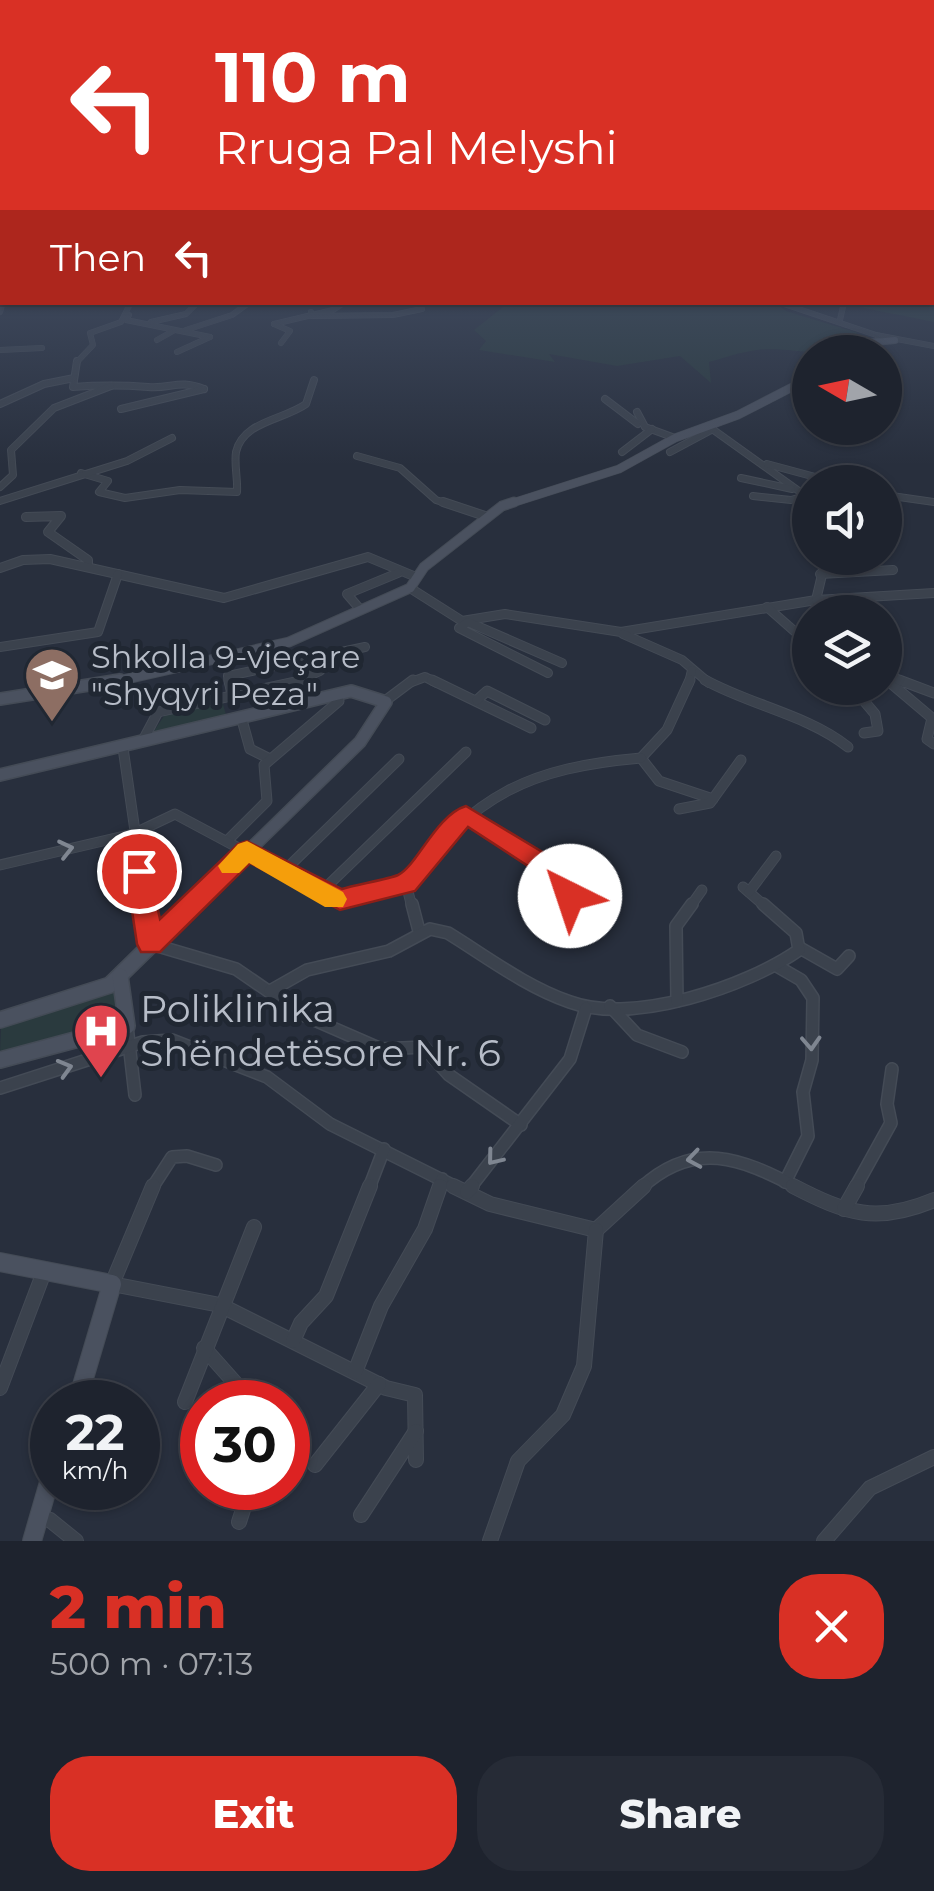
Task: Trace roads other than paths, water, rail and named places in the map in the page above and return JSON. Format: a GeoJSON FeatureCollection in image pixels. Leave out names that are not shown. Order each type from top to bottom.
{"type":"FeatureCollection","features":[{"type":"Feature","properties":{"kind":"street"},"geometry":{"type":"LineString","coordinates":[[121,322],[90,333],[93,344],[77,358],[74,388],[113,384],[153,388],[186,381],[205,388],[121,410]]}},
{"type":"Feature","properties":{"kind":"street"},"geometry":{"type":"LineString","coordinates":[[150,322],[172,331],[210,337],[202,344],[177,352]]}},
{"type":"Feature","properties":{"kind":"street"},"geometry":{"type":"LineString","coordinates":[[185,331],[209,322]]}},
{"type":"Feature","properties":{"kind":"street"},"geometry":{"type":"LineString","coordinates":[[225,322],[233,327]]}},
{"type":"Feature","properties":{"kind":"street"},"geometry":{"type":"LineString","coordinates":[[279,322],[275,323],[290,332],[281,343]]}},
{"type":"Feature","properties":{"kind":"street"},"geometry":{"type":"LineString","coordinates":[[845,322],[881,335]]}},
{"type":"Feature","properties":{"kind":"street"},"geometry":{"type":"LineString","coordinates":[[157,340],[172,331]]}},
{"type":"Feature","properties":{"kind":"street"},"geometry":{"type":"LineString","coordinates":[[902,341],[934,344]]}},
{"type":"Feature","properties":{"kind":"street"},"geometry":{"type":"LineString","coordinates":[[0,350],[42,348]]}},
{"type":"Feature","properties":{"kind":"street"},"geometry":{"type":"LineString","coordinates":[[0,404],[44,384],[74,378]]}},
{"type":"Feature","properties":{"kind":"street"},"geometry":{"type":"LineString","coordinates":[[81,473],[108,481],[98,492],[113,498],[180,490],[237,492],[233,470],[240,441],[251,429],[298,413],[314,390],[314,380]]}},
{"type":"Feature","properties":{"kind":"street"},"geometry":{"type":"LineString","coordinates":[[0,487],[13,474],[10,450],[54,408],[91,397],[113,384]]}},
{"type":"Feature","properties":{"kind":"street"},"geometry":{"type":"LineString","coordinates":[[670,452],[792,387]]}},
{"type":"Feature","properties":{"kind":"street"},"geometry":{"type":"LineString","coordinates":[[605,399],[648,428],[675,438]]}},
{"type":"Feature","properties":{"kind":"street"},"geometry":{"type":"LineString","coordinates":[[636,412],[648,428]]}},
{"type":"Feature","properties":{"kind":"street"},"geometry":{"type":"LineString","coordinates":[[622,452],[648,428]]}},
{"type":"Feature","properties":{"kind":"street"},"geometry":{"type":"LineString","coordinates":[[0,699],[124,680],[258,652],[413,582],[513,500],[634,462],[675,438],[710,428],[792,486]]}},
{"type":"Feature","properties":{"kind":"street"},"geometry":{"type":"LineString","coordinates":[[0,503],[81,473],[127,462],[172,438],[153,438]]}},
{"type":"Feature","properties":{"kind":"street"},"geometry":{"type":"LineString","coordinates":[[357,456],[400,468],[436,500],[488,517]]}},
{"type":"Feature","properties":{"kind":"street"},"geometry":{"type":"LineString","coordinates":[[400,468],[412,464]]}},
{"type":"Feature","properties":{"kind":"street"},"geometry":{"type":"LineString","coordinates":[[765,464],[792,471]]}},
{"type":"Feature","properties":{"kind":"street"},"geometry":{"type":"LineString","coordinates":[[741,478],[792,489]]}},
{"type":"Feature","properties":{"kind":"street"},"geometry":{"type":"LineString","coordinates":[[753,496],[792,500]]}},
{"type":"Feature","properties":{"kind":"street"},"geometry":{"type":"LineString","coordinates":[[902,497],[934,502]]}},
{"type":"Feature","properties":{"kind":"street"},"geometry":{"type":"LineString","coordinates":[[26,517],[61,516],[48,532],[88,560],[88,568]]}},
{"type":"Feature","properties":{"kind":"street"},"geometry":{"type":"LineString","coordinates":[[0,568],[33,560],[224,598],[291,585],[361,557],[379,557],[468,622],[562,663]]}},
{"type":"Feature","properties":{"kind":"street"},"geometry":{"type":"LineString","coordinates":[[359,608],[347,594],[398,573]]}},
{"type":"Feature","properties":{"kind":"street"},"geometry":{"type":"LineString","coordinates":[[0,647],[98,632],[118,574]]}},
{"type":"Feature","properties":{"kind":"street"},"geometry":{"type":"LineString","coordinates":[[902,596],[934,594]]}},
{"type":"Feature","properties":{"kind":"street"},"geometry":{"type":"LineString","coordinates":[[548,673],[460,632],[468,622],[505,614],[621,632],[792,604]]}},
{"type":"Feature","properties":{"kind":"street"},"geometry":{"type":"LineString","coordinates":[[766,607],[792,630]]}},
{"type":"Feature","properties":{"kind":"street"},"geometry":{"type":"LineString","coordinates":[[621,632],[682,660],[734,696],[833,735],[848,746]]}},
{"type":"Feature","properties":{"kind":"street"},"geometry":{"type":"LineString","coordinates":[[294,638],[306,660]]}},
{"type":"Feature","properties":{"kind":"street"},"geometry":{"type":"LineString","coordinates":[[232,695],[228,676],[365,648]]}},
{"type":"Feature","properties":{"kind":"street"},"geometry":{"type":"LineString","coordinates":[[141,744],[158,712],[316,676],[318,657]]}},
{"type":"Feature","properties":{"kind":"street"},"geometry":{"type":"LineString","coordinates":[[0,865],[133,834],[176,814],[340,900],[381,886],[406,884],[466,814],[504,786],[536,772],[641,758],[654,746],[687,697],[692,670]]}},
{"type":"Feature","properties":{"kind":"street"},"geometry":{"type":"LineString","coordinates":[[0,1020],[105,988],[120,976],[360,742],[385,700],[422,677],[531,728]]}},
{"type":"Feature","properties":{"kind":"street"},"geometry":{"type":"LineString","coordinates":[[902,684],[934,693]]}},
{"type":"Feature","properties":{"kind":"street"},"geometry":{"type":"LineString","coordinates":[[254,690],[261,715]]}},
{"type":"Feature","properties":{"kind":"street"},"geometry":{"type":"LineString","coordinates":[[0,776],[355,690],[385,700]]}},
{"type":"Feature","properties":{"kind":"street"},"geometry":{"type":"LineString","coordinates":[[902,691],[932,718],[928,739],[934,744]]}},
{"type":"Feature","properties":{"kind":"street"},"geometry":{"type":"LineString","coordinates":[[477,700],[488,692],[545,720]]}},
{"type":"Feature","properties":{"kind":"street"},"geometry":{"type":"LineString","coordinates":[[228,840],[267,801],[264,768],[270,758],[339,702]]}},
{"type":"Feature","properties":{"kind":"street"},"geometry":{"type":"LineString","coordinates":[[864,734],[878,730],[878,722],[866,705]]}},
{"type":"Feature","properties":{"kind":"street"},"geometry":{"type":"LineString","coordinates":[[242,720],[250,748],[270,758]]}},
{"type":"Feature","properties":{"kind":"street"},"geometry":{"type":"LineString","coordinates":[[124,748],[150,944]]}},
{"type":"Feature","properties":{"kind":"street"},"geometry":{"type":"LineString","coordinates":[[320,892],[466,752]]}},
{"type":"Feature","properties":{"kind":"street"},"geometry":{"type":"LineString","coordinates":[[641,758],[659,781],[712,799]]}},
{"type":"Feature","properties":{"kind":"street"},"geometry":{"type":"LineString","coordinates":[[284,871],[399,760]]}},
{"type":"Feature","properties":{"kind":"street"},"geometry":{"type":"LineString","coordinates":[[679,810],[712,799],[741,760]]}},
{"type":"Feature","properties":{"kind":"street"},"geometry":{"type":"LineString","coordinates":[[466,814],[565,878],[574,900],[606,915]]}},
{"type":"Feature","properties":{"kind":"street"},"geometry":{"type":"LineString","coordinates":[[776,856],[746,890],[796,933],[800,948],[837,969],[849,956]]}},
{"type":"Feature","properties":{"kind":"street"},"geometry":{"type":"LineString","coordinates":[[406,884],[418,932]]}},
{"type":"Feature","properties":{"kind":"street"},"geometry":{"type":"LineString","coordinates":[[677,1002],[676,926],[702,890]]}},
{"type":"Feature","properties":{"kind":"street"},"geometry":{"type":"LineString","coordinates":[[270,991],[308,970],[389,951],[418,932],[448,933],[586,1008],[677,1002],[775,965],[800,948]]}},
{"type":"Feature","properties":{"kind":"street"},"geometry":{"type":"LineString","coordinates":[[150,944],[221,963],[303,1015],[380,1049],[424,1047],[449,1075],[520,1125]]}},
{"type":"Feature","properties":{"kind":"street"},"geometry":{"type":"LineString","coordinates":[[775,965],[801,980],[812,998],[812,1060],[803,1092],[808,1136],[785,1182]]}},
{"type":"Feature","properties":{"kind":"street"},"geometry":{"type":"LineString","coordinates":[[120,976],[134,1095]]}},
{"type":"Feature","properties":{"kind":"street"},"geometry":{"type":"LineString","coordinates":[[610,1006],[637,1034],[682,1052]]}},
{"type":"Feature","properties":{"kind":"street"},"geometry":{"type":"LineString","coordinates":[[466,1192],[570,1058],[586,1008]]}},
{"type":"Feature","properties":{"kind":"street"},"geometry":{"type":"LineString","coordinates":[[0,1060],[127,1026]]}},
{"type":"Feature","properties":{"kind":"street"},"geometry":{"type":"LineString","coordinates":[[0,1088],[159,1038],[188,1044],[267,1077],[320,1118],[490,1204],[596,1230]]}},
{"type":"Feature","properties":{"kind":"street"},"geometry":{"type":"LineString","coordinates":[[844,1209],[891,1123],[886,1104],[892,1068]]}},
{"type":"Feature","properties":{"kind":"street"},"geometry":{"type":"LineString","coordinates":[[293,1341],[301,1322],[326,1296],[384,1148]]}},
{"type":"Feature","properties":{"kind":"street"},"geometry":{"type":"LineString","coordinates":[[84,1380],[112,1284],[150,1191],[172,1157],[187,1156],[216,1166]]}},
{"type":"Feature","properties":{"kind":"street"},"geometry":{"type":"LineString","coordinates":[[490,1541],[518,1462],[563,1415],[584,1366],[596,1230],[654,1176],[677,1162],[734,1158],[824,1205],[898,1214],[934,1200]]}},
{"type":"Feature","properties":{"kind":"street"},"geometry":{"type":"LineString","coordinates":[[355,1372],[381,1306],[425,1230],[442,1179]]}},
{"type":"Feature","properties":{"kind":"street"},"geometry":{"type":"LineString","coordinates":[[193,1380],[254,1227]]}},
{"type":"Feature","properties":{"kind":"street"},"geometry":{"type":"LineString","coordinates":[[0,1262],[220,1305],[378,1384],[416,1395],[416,1460]]}},
{"type":"Feature","properties":{"kind":"street"},"geometry":{"type":"LineString","coordinates":[[0,1388],[44,1272]]}},
{"type":"Feature","properties":{"kind":"street"},"geometry":{"type":"LineString","coordinates":[[204,1348],[232,1380]]}},
{"type":"Feature","properties":{"kind":"street"},"geometry":{"type":"LineString","coordinates":[[315,1465],[378,1384]]}},
{"type":"Feature","properties":{"kind":"street"},"geometry":{"type":"LineString","coordinates":[[361,1515],[408,1450],[418,1423]]}},
{"type":"Feature","properties":{"kind":"street"},"geometry":{"type":"LineString","coordinates":[[824,1541],[857,1495],[903,1467],[934,1457]]}},
{"type":"Feature","properties":{"kind":"street"},"geometry":{"type":"LineString","coordinates":[[32,1541],[40,1510]]}},
{"type":"Feature","properties":{"kind":"street"},"geometry":{"type":"LineString","coordinates":[[239,1522],[243,1510]]}},
{"type":"Feature","properties":{"kind":"street"},"geometry":{"type":"LineString","coordinates":[[38,1518],[50,1520],[76,1541]]}},
{"type":"Feature","properties":{"kind":"place","name":"Shkolla 9-vjeçare \"Shyqyri Peza\""},"geometry":{"type":"Point","coordinates":[52,724]}},
{"type":"Feature","properties":{"kind":"place","name":"Poliklinika Shëndetësore Nr. 6"},"geometry":{"type":"Point","coordinates":[101,1080]}}]}
